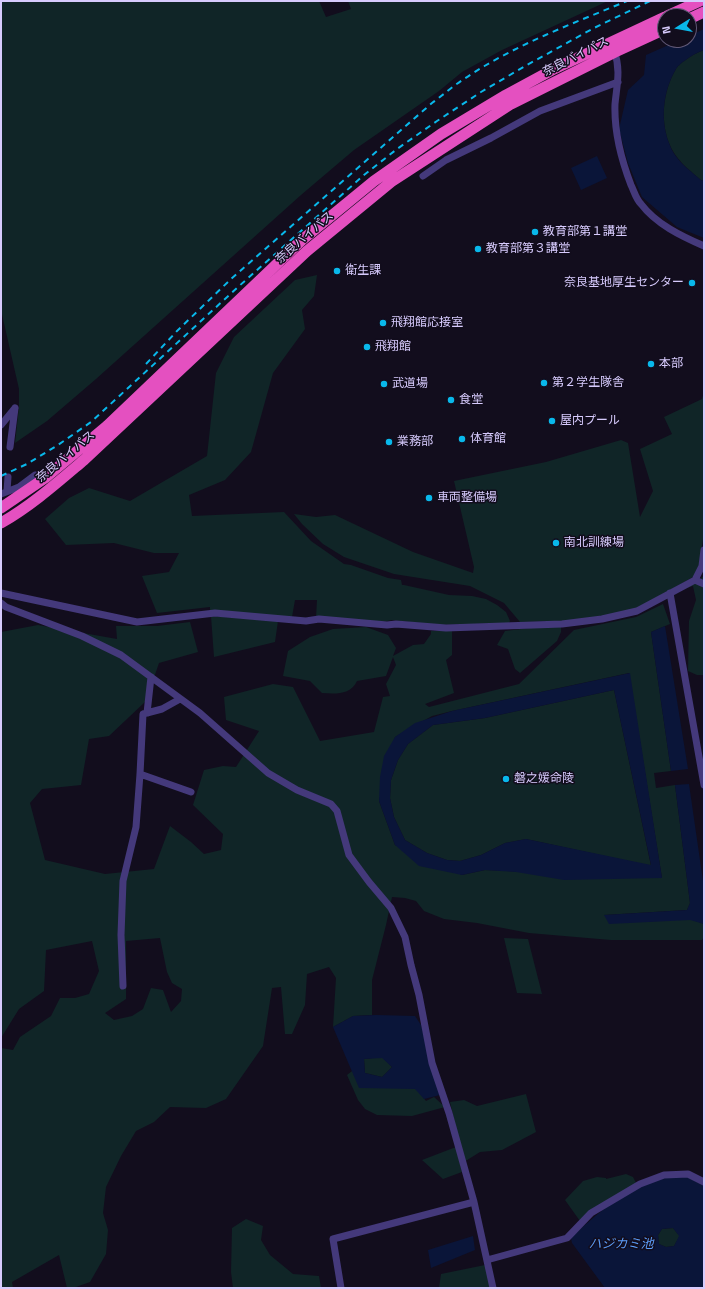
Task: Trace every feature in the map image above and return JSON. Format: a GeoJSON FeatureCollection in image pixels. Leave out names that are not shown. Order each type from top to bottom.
{"type":"FeatureCollection","features":[{"type":"Feature","properties":{"kind":"highway","name":"奈良バイパス"},"geometry":{"type":"LineString","coordinates":[[684,8],[700,1]]}},
{"type":"Feature","properties":{"kind":"highway","name":"奈良バイパス"},"geometry":{"type":"LineString","coordinates":[[1,523],[47,490],[84,460],[313,246],[390,182],[511,104],[657,21]]}},
{"type":"Feature","properties":{"kind":"highway","name":"奈良バイパス"},"geometry":{"type":"LineString","coordinates":[[1,508],[49,474],[107,426],[302,240],[374,181],[442,134],[554,69],[657,32]]}},
{"type":"Feature","properties":{"kind":"street"},"geometry":{"type":"LineString","coordinates":[[613,47],[618,61],[618,82],[615,105],[618,141],[624,166],[640,203],[654,217],[680,236],[704,246]]}},
{"type":"Feature","properties":{"kind":"street"},"geometry":{"type":"LineString","coordinates":[[423,176],[446,160],[540,112],[618,82]]}},
{"type":"Feature","properties":{"kind":"street"},"geometry":{"type":"LineString","coordinates":[[448,144],[456,156]]}},
{"type":"Feature","properties":{"kind":"street"},"geometry":{"type":"LineString","coordinates":[[1,425],[15,408],[10,447]]}},
{"type":"Feature","properties":{"kind":"street"},"geometry":{"type":"LineString","coordinates":[[4,493],[19,487],[35,475],[49,474]]}},
{"type":"Feature","properties":{"kind":"street"},"geometry":{"type":"LineString","coordinates":[[4,493],[8,477]]}},
{"type":"Feature","properties":{"kind":"street"},"geometry":{"type":"LineString","coordinates":[[1,593],[137,622],[215,613],[306,621],[319,619],[446,628],[562,624],[602,619],[637,611],[695,580],[702,566],[704,550]]}},
{"type":"Feature","properties":{"kind":"street"},"geometry":{"type":"LineString","coordinates":[[695,580],[704,584]]}},
{"type":"Feature","properties":{"kind":"street"},"geometry":{"type":"LineString","coordinates":[[670,593],[704,785]]}},
{"type":"Feature","properties":{"kind":"street"},"geometry":{"type":"LineString","coordinates":[[1,603],[6,607],[82,636],[121,655],[200,713],[268,773],[297,790],[331,804],[337,811],[350,855],[369,882],[391,908],[405,937],[419,995],[432,1063],[449,1113],[474,1202],[493,1288]]}},
{"type":"Feature","properties":{"kind":"street"},"geometry":{"type":"LineString","coordinates":[[123,986],[121,935],[123,881],[136,827],[144,714],[147,713],[151,677]]}},
{"type":"Feature","properties":{"kind":"street"},"geometry":{"type":"LineString","coordinates":[[147,713],[162,709],[180,699]]}},
{"type":"Feature","properties":{"kind":"street"},"geometry":{"type":"LineString","coordinates":[[140,774],[191,792]]}},
{"type":"Feature","properties":{"kind":"street"},"geometry":{"type":"LineString","coordinates":[[487,1260],[567,1238],[590,1213],[640,1184],[664,1175],[688,1174],[704,1182]]}},
{"type":"Feature","properties":{"kind":"street"},"geometry":{"type":"LineString","coordinates":[[341,1288],[332,1239],[474,1202]]}},
{"type":"Feature","properties":{"kind":"green space"},"geometry":{"type":"Polygon","coordinates":[[[1,1],[319,1],[326,17],[351,9],[348,1],[608,1],[502,50],[462,72],[439,91],[354,150],[301,195],[96,379],[47,421],[15,443],[19,407],[19,389],[1,310],[1,1]]]}},
{"type":"Feature","properties":{"kind":"green space"},"geometry":{"type":"Polygon","coordinates":[[[704,50],[704,181],[678,159],[672,149],[664,124],[664,105],[668,86],[676,69],[688,58],[704,50]]]}},
{"type":"Feature","properties":{"kind":"green space"},"geometry":{"type":"Polygon","coordinates":[[[317,275],[314,296],[302,310],[305,329],[273,373],[251,452],[225,480],[189,495],[192,516],[284,512],[311,541],[344,564],[388,578],[401,580],[402,585],[449,595],[472,596],[486,599],[506,612],[510,621],[509,623],[438,625],[392,620],[378,623],[316,618],[317,600],[295,600],[292,617],[210,612],[210,607],[157,613],[142,576],[169,572],[179,553],[154,553],[114,543],[66,545],[45,519],[69,498],[89,488],[130,501],[207,456],[216,373],[234,337],[295,280],[317,275]]]}},
{"type":"Feature","properties":{"kind":"green space"},"geometry":{"type":"Polygon","coordinates":[[[704,392],[704,533],[698,572],[693,577],[637,609],[612,615],[567,621],[520,622],[504,603],[470,586],[394,574],[344,557],[323,544],[294,514],[316,517],[335,515],[413,552],[473,573],[474,567],[454,481],[546,462],[621,440],[628,443],[640,517],[653,491],[640,449],[672,434],[664,417],[702,399],[704,392]]]}},
{"type":"Feature","properties":{"kind":"green space"},"geometry":{"type":"Polygon","coordinates":[[[704,576],[704,675],[697,675],[688,671],[689,621],[696,600],[693,586],[687,588],[704,576]]]}},
{"type":"Feature","properties":{"kind":"green space"},"geometry":{"type":"Polygon","coordinates":[[[663,604],[670,624],[651,632],[671,771],[654,773],[656,788],[675,785],[690,903],[687,910],[604,915],[693,920],[704,924],[704,937],[702,940],[611,940],[529,933],[477,923],[444,919],[424,911],[416,901],[392,897],[372,980],[372,1015],[353,1016],[333,1027],[336,978],[329,967],[307,974],[305,1005],[292,1034],[285,1034],[281,987],[272,988],[263,1046],[226,1099],[206,1108],[170,1107],[154,1122],[136,1131],[121,1156],[106,1187],[103,1213],[108,1230],[106,1254],[90,1282],[73,1288],[67,1288],[59,1255],[12,1282],[13,1288],[1,1288],[1,1048],[13,1050],[20,1037],[51,1016],[60,998],[75,998],[89,994],[99,971],[92,941],[46,950],[44,991],[19,1009],[1,1038],[1,632],[38,625],[117,639],[116,626],[157,626],[190,622],[198,652],[159,663],[146,701],[109,736],[89,739],[81,785],[42,789],[30,803],[45,860],[105,874],[154,869],[170,826],[204,854],[221,850],[223,834],[193,805],[204,770],[223,766],[236,767],[259,731],[226,720],[224,697],[273,684],[293,687],[320,741],[374,732],[383,697],[390,696],[386,684],[396,665],[393,657],[386,676],[357,681],[351,689],[342,693],[322,693],[310,681],[283,676],[288,651],[310,637],[333,629],[366,627],[388,635],[396,648],[393,656],[413,645],[424,644],[431,634],[431,631],[452,631],[452,655],[446,660],[454,693],[425,704],[429,707],[519,684],[574,630],[636,617],[663,604]],[[629,673],[432,716],[395,737],[379,801],[395,845],[462,875],[485,870],[662,878],[629,673]],[[160,938],[126,941],[126,999],[105,1013],[114,1020],[132,1016],[143,1009],[151,988],[163,990],[171,1012],[181,1001],[182,989],[172,983],[167,972],[160,938]]]}},
{"type":"Feature","properties":{"kind":"green space"},"geometry":{"type":"Polygon","coordinates":[[[211,616],[278,621],[275,642],[214,657],[211,616]]]}},
{"type":"Feature","properties":{"kind":"green space"},"geometry":{"type":"Polygon","coordinates":[[[561,624],[561,632],[557,641],[520,673],[515,669],[508,649],[497,645],[505,631],[561,624]]]}},
{"type":"Feature","properties":{"kind":"green space"},"geometry":{"type":"Polygon","coordinates":[[[614,690],[651,866],[526,839],[505,843],[481,855],[460,861],[447,860],[427,853],[405,840],[394,817],[390,798],[391,780],[398,760],[408,744],[433,725],[485,718],[614,690]]]}},
{"type":"Feature","properties":{"kind":"green space"},"geometry":{"type":"Polygon","coordinates":[[[504,938],[528,939],[542,994],[517,993],[504,938]]]}},
{"type":"Feature","properties":{"kind":"green space"},"geometry":{"type":"Polygon","coordinates":[[[382,1057],[392,1067],[382,1077],[365,1073],[364,1059],[382,1057]]]}},
{"type":"Feature","properties":{"kind":"green space"},"geometry":{"type":"Polygon","coordinates":[[[352,1071],[415,1087],[426,1101],[434,1097],[445,1107],[412,1116],[377,1115],[365,1109],[358,1100],[347,1075],[352,1071]]]}},
{"type":"Feature","properties":{"kind":"green space"},"geometry":{"type":"Polygon","coordinates":[[[526,1094],[536,1132],[502,1150],[480,1152],[464,1162],[450,1102],[464,1100],[477,1106],[526,1094]]]}},
{"type":"Feature","properties":{"kind":"green space"},"geometry":{"type":"Polygon","coordinates":[[[456,1147],[462,1172],[443,1179],[422,1160],[456,1147]]]}},
{"type":"Feature","properties":{"kind":"green space"},"geometry":{"type":"Polygon","coordinates":[[[626,1174],[633,1177],[637,1185],[580,1221],[565,1200],[583,1181],[597,1177],[606,1179],[626,1174]]]}},
{"type":"Feature","properties":{"kind":"green space"},"geometry":{"type":"Polygon","coordinates":[[[246,1219],[263,1226],[261,1240],[270,1255],[293,1274],[319,1276],[321,1288],[233,1288],[231,1272],[232,1228],[246,1219]]]}},
{"type":"Feature","properties":{"kind":"green space"},"geometry":{"type":"Polygon","coordinates":[[[673,1228],[680,1236],[674,1246],[666,1247],[659,1244],[658,1235],[662,1229],[673,1228]]]}},
{"type":"Feature","properties":{"kind":"green space"},"geometry":{"type":"Polygon","coordinates":[[[485,1265],[491,1288],[439,1288],[441,1274],[485,1265]]]}},
{"type":"Feature","properties":{"kind":"water"},"geometry":{"type":"Polygon","coordinates":[[[704,29],[704,50],[688,58],[676,69],[668,86],[664,105],[664,124],[671,149],[674,154],[686,168],[704,181],[704,238],[677,227],[642,197],[628,163],[619,129],[628,90],[644,75],[646,55],[662,48],[697,48],[697,32],[704,29]]]}},
{"type":"Feature","properties":{"kind":"water"},"geometry":{"type":"Polygon","coordinates":[[[597,156],[607,178],[581,190],[571,168],[597,156]]]}},
{"type":"Feature","properties":{"kind":"water"},"geometry":{"type":"Polygon","coordinates":[[[665,626],[688,769],[671,771],[651,632],[665,626]]]}},
{"type":"Feature","properties":{"kind":"water"},"geometry":{"type":"Polygon","coordinates":[[[630,673],[662,878],[564,880],[516,872],[485,870],[462,875],[419,866],[395,845],[379,801],[380,777],[384,756],[395,737],[415,723],[452,711],[630,673]],[[614,690],[485,718],[433,725],[408,744],[398,760],[391,780],[390,798],[394,817],[405,840],[427,853],[447,860],[460,861],[481,855],[505,843],[526,839],[651,865],[614,690]]]}},
{"type":"Feature","properties":{"kind":"water"},"geometry":{"type":"Polygon","coordinates":[[[689,784],[704,888],[704,924],[690,920],[609,924],[604,915],[687,910],[690,903],[675,785],[689,784]]]}},
{"type":"Feature","properties":{"kind":"water"},"geometry":{"type":"Polygon","coordinates":[[[353,1016],[415,1016],[421,1025],[440,1095],[424,1099],[415,1089],[359,1088],[333,1027],[353,1016]],[[382,1058],[364,1059],[365,1073],[382,1077],[392,1067],[382,1058]]]}},
{"type":"Feature","properties":{"kind":"water","name":"ハジカミ池"},"geometry":{"type":"Polygon","coordinates":[[[685,1176],[704,1186],[704,1288],[605,1288],[572,1243],[571,1238],[602,1211],[638,1187],[663,1178],[685,1176]],[[673,1228],[662,1229],[658,1235],[659,1244],[666,1247],[674,1246],[679,1236],[673,1228]]]}},
{"type":"Feature","properties":{"kind":"water"},"geometry":{"type":"Polygon","coordinates":[[[473,1236],[475,1250],[431,1268],[428,1250],[473,1236]]]}},
{"type":"Feature","properties":{"kind":"railway"},"geometry":{"type":"LineString","coordinates":[[146,364],[177,331],[231,279],[432,103],[483,67],[523,45],[627,1]]}},
{"type":"Feature","properties":{"kind":"railway"},"geometry":{"type":"LineString","coordinates":[[1,476],[27,464],[91,422],[238,287],[364,175],[397,149],[481,92],[527,65],[594,28],[650,1]]}},
{"type":"Feature","properties":{"kind":"place","name":"教育部第１講堂"},"geometry":{"type":"Point","coordinates":[535,232]}},
{"type":"Feature","properties":{"kind":"place","name":"教育部第３講堂"},"geometry":{"type":"Point","coordinates":[478,249]}},
{"type":"Feature","properties":{"kind":"place","name":"衛生課"},"geometry":{"type":"Point","coordinates":[337,271]}},
{"type":"Feature","properties":{"kind":"place","name":"奈良基地厚生センター"},"geometry":{"type":"Point","coordinates":[692,283]}},
{"type":"Feature","properties":{"kind":"place","name":"飛翔館応接室"},"geometry":{"type":"Point","coordinates":[383,323]}},
{"type":"Feature","properties":{"kind":"place","name":"飛翔館"},"geometry":{"type":"Point","coordinates":[367,347]}},
{"type":"Feature","properties":{"kind":"place","name":"本部"},"geometry":{"type":"Point","coordinates":[651,364]}},
{"type":"Feature","properties":{"kind":"place","name":"第２学生隊舎"},"geometry":{"type":"Point","coordinates":[544,383]}},
{"type":"Feature","properties":{"kind":"place","name":"武道場"},"geometry":{"type":"Point","coordinates":[384,384]}},
{"type":"Feature","properties":{"kind":"place","name":"食堂"},"geometry":{"type":"Point","coordinates":[451,400]}},
{"type":"Feature","properties":{"kind":"place","name":"屋内プール"},"geometry":{"type":"Point","coordinates":[552,421]}},
{"type":"Feature","properties":{"kind":"place","name":"体育館"},"geometry":{"type":"Point","coordinates":[462,439]}},
{"type":"Feature","properties":{"kind":"place","name":"業務部"},"geometry":{"type":"Point","coordinates":[389,442]}},
{"type":"Feature","properties":{"kind":"place","name":"車両整備場"},"geometry":{"type":"Point","coordinates":[429,498]}},
{"type":"Feature","properties":{"kind":"place","name":"南北訓練場"},"geometry":{"type":"Point","coordinates":[556,543]}},
{"type":"Feature","properties":{"kind":"place","name":"磐之媛命陵"},"geometry":{"type":"Point","coordinates":[506,779]}}]}
